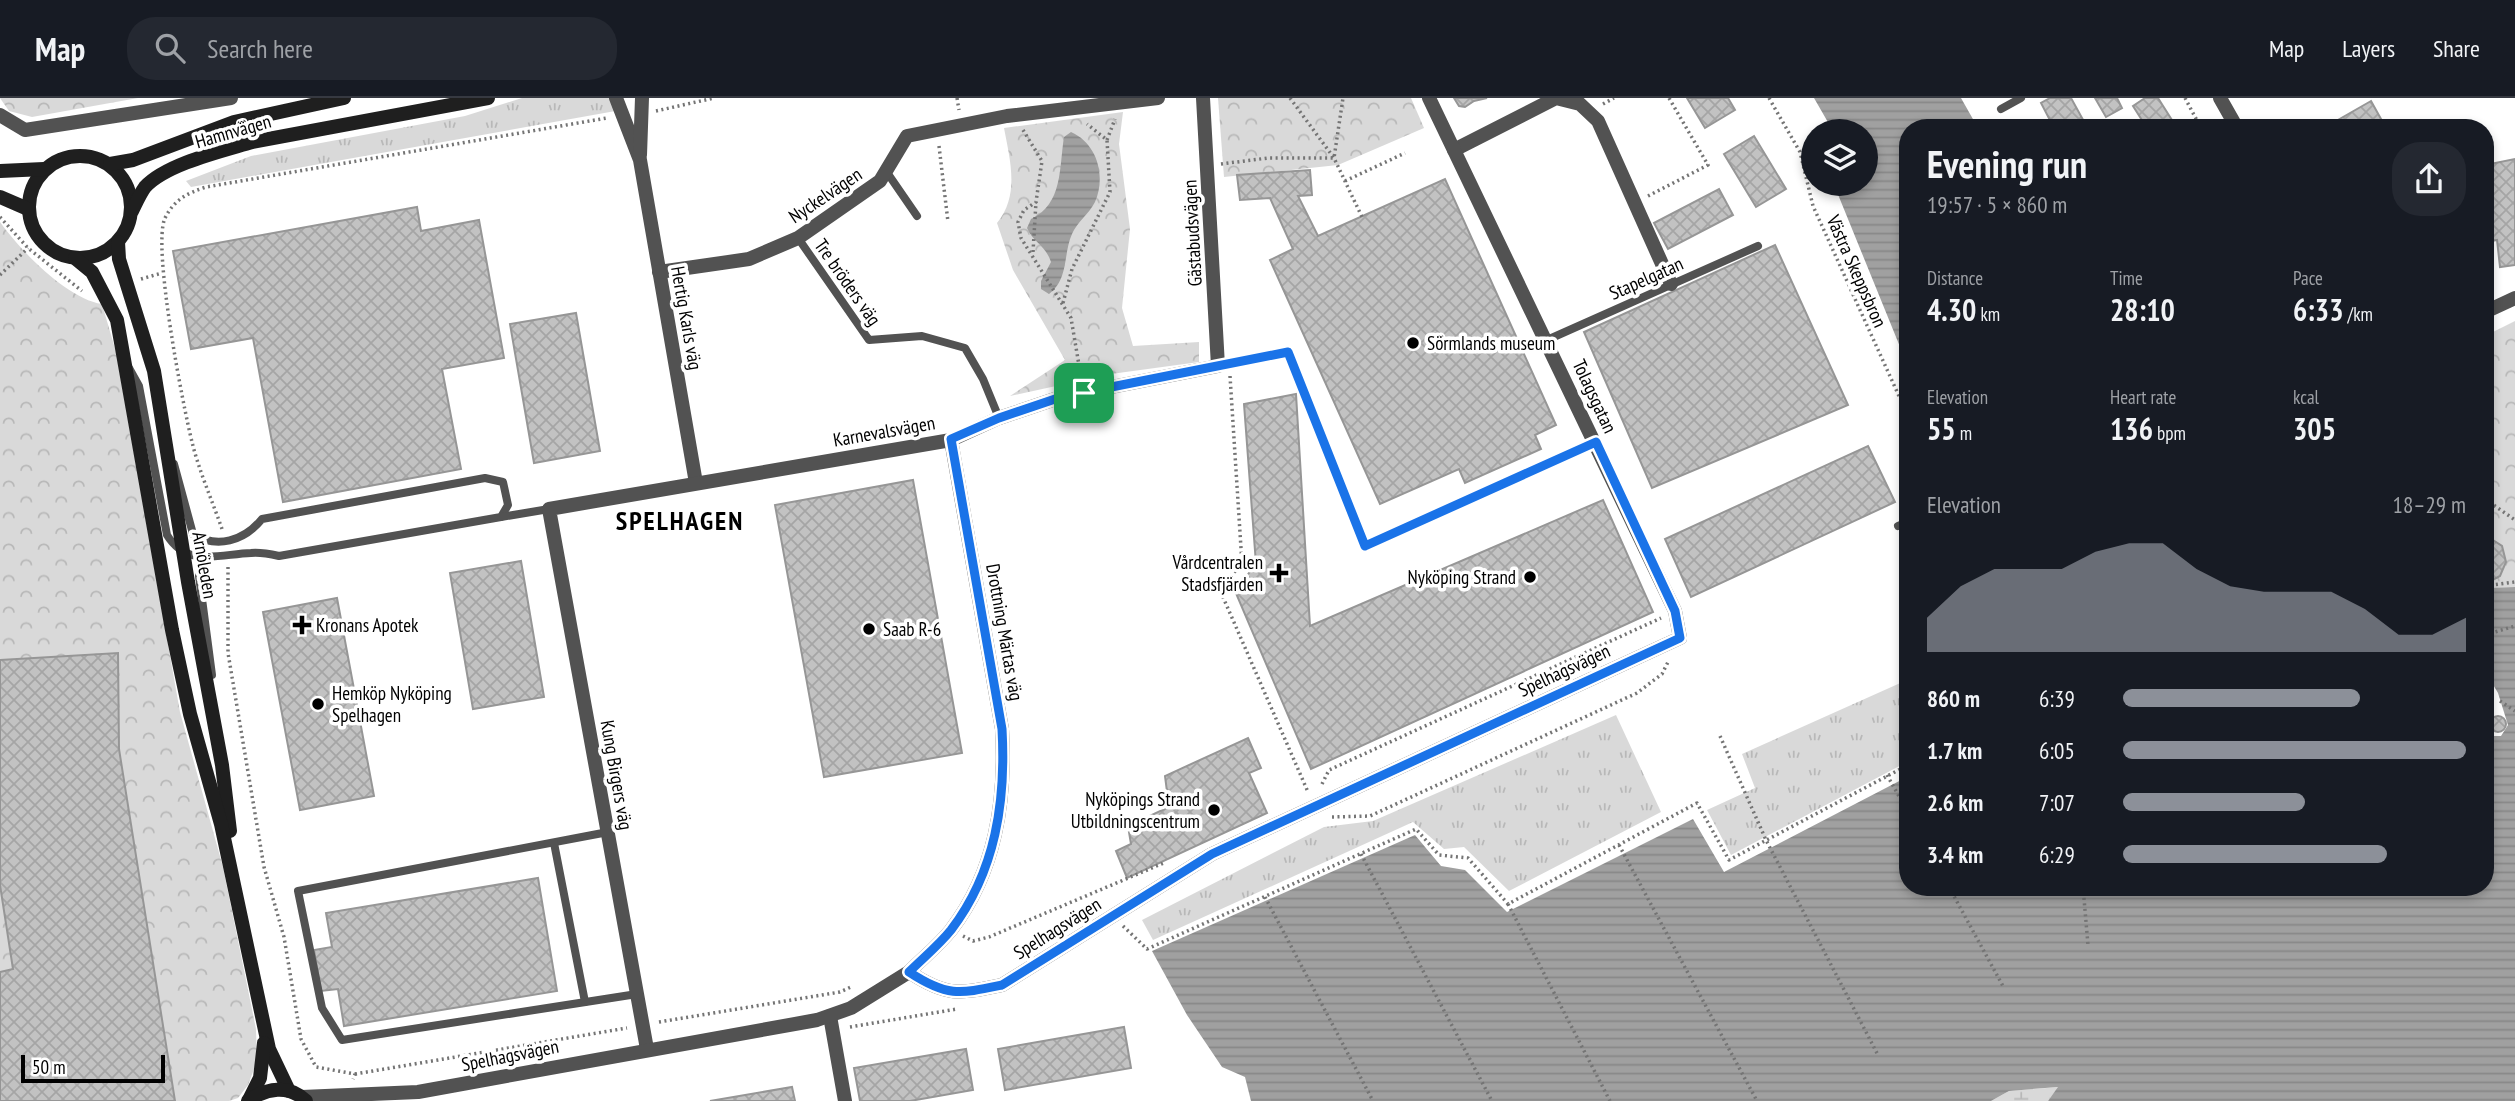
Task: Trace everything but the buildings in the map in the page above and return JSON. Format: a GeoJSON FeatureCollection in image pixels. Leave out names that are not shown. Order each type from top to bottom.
{"type":"FeatureCollection","features":[{"type":"Feature","properties":{"kind":"main road","name":"Hamnvägen"},"geometry":{"type":"LineString","coordinates":[[110,164],[133,160],[234,122],[344,98]]}},
{"type":"Feature","properties":{"kind":"main road","name":"Hamnvägen"},"geometry":{"type":"LineString","coordinates":[[132,211],[144,188],[156,178],[221,151],[252,142],[465,105],[488,98]]}},
{"type":"Feature","properties":{"kind":"main road"},"geometry":{"type":"LineString","coordinates":[[0,171],[44,169],[72,156],[87,156],[110,164],[124,181],[132,211],[129,224],[118,242],[100,255],[75,258],[51,250],[39,239],[27,209],[35,181],[44,169]]}},
{"type":"Feature","properties":{"kind":"main road"},"geometry":{"type":"LineString","coordinates":[[0,197],[27,209]]}},
{"type":"Feature","properties":{"kind":"main road","name":"Arnöleden"},"geometry":{"type":"LineString","coordinates":[[118,242],[119,259],[154,370],[183,553],[222,765],[239,898],[262,1024],[269,1049],[299,1096]]}},
{"type":"Feature","properties":{"kind":"main road","name":"Arnöleden"},"geometry":{"type":"LineString","coordinates":[[75,258],[92,272],[117,320],[172,630],[239,898]]}},
{"type":"Feature","properties":{"kind":"main road","name":"Arnöleden"},"geometry":{"type":"LineString","coordinates":[[248,1101],[260,1078],[264,1051],[262,1024]]}},
{"type":"Feature","properties":{"kind":"main road"},"geometry":{"type":"LineString","coordinates":[[248,1101],[274,1089],[299,1096]]}},
{"type":"Feature","properties":{"kind":"street"},"geometry":{"type":"LineString","coordinates":[[1,117],[24,130],[150,108],[231,98]]}},
{"type":"Feature","properties":{"kind":"street","name":"Hertig Karls väg"},"geometry":{"type":"LineString","coordinates":[[615,98],[640,160],[696,483]]}},
{"type":"Feature","properties":{"kind":"street","name":"Hertig Karls väg"},"geometry":{"type":"LineString","coordinates":[[640,160],[642,98]]}},
{"type":"Feature","properties":{"kind":"street","name":"Nyckelvägen"},"geometry":{"type":"LineString","coordinates":[[659,272],[749,259],[797,238],[880,181],[907,136],[1007,116],[1157,98]]}},
{"type":"Feature","properties":{"kind":"street","name":"Gästabudsvägen"},"geometry":{"type":"LineString","coordinates":[[1203,98],[1224,364]]}},
{"type":"Feature","properties":{"kind":"street","name":"Tolagsgatan"},"geometry":{"type":"LineString","coordinates":[[1429,98],[1675,611],[1680,638]]}},
{"type":"Feature","properties":{"kind":"street"},"geometry":{"type":"LineString","coordinates":[[1454,150],[1556,98],[1580,104],[1598,121],[1671,284]]}},
{"type":"Feature","properties":{"kind":"street"},"geometry":{"type":"LineString","coordinates":[[2220,98],[2229,119]]}},
{"type":"Feature","properties":{"kind":"street"},"geometry":{"type":"LineString","coordinates":[[2494,308],[2515,298]]}},
{"type":"Feature","properties":{"kind":"street","name":"Karnevalsvägen"},"geometry":{"type":"LineString","coordinates":[[550,509],[951,439],[999,418],[1084,393],[1224,364]]}},
{"type":"Feature","properties":{"kind":"street","name":"Drottning Märtas väg"},"geometry":{"type":"LineString","coordinates":[[909,972],[951,930],[992,850],[1005,778],[1002,729],[951,439]]}},
{"type":"Feature","properties":{"kind":"street","name":"Kung Birgers väg"},"geometry":{"type":"LineString","coordinates":[[550,509],[647,1049]]}},
{"type":"Feature","properties":{"kind":"street","name":"Spelhagsvägen"},"geometry":{"type":"LineString","coordinates":[[299,1096],[418,1092],[830,1016],[851,1008],[909,972],[934,988],[964,993],[1002,985],[1212,854],[1680,638]]}},
{"type":"Feature","properties":{"kind":"street"},"geometry":{"type":"LineString","coordinates":[[830,1016],[845,1101]]}},
{"type":"Feature","properties":{"kind":"street","name":"Spelhagsvägen"},"geometry":{"type":"LineString","coordinates":[[395,1101],[418,1092]]}},
{"type":"Feature","properties":{"kind":"lane"},"geometry":{"type":"LineString","coordinates":[[2001,109],[2021,98]]}},
{"type":"Feature","properties":{"kind":"lane"},"geometry":{"type":"LineString","coordinates":[[886,171],[917,216]]}},
{"type":"Feature","properties":{"kind":"lane","name":"Tre bröders väg"},"geometry":{"type":"LineString","coordinates":[[797,238],[869,340],[922,336],[965,348],[983,379],[999,418]]}},
{"type":"Feature","properties":{"kind":"lane","name":"Stapelgatan"},"geometry":{"type":"LineString","coordinates":[[1547,340],[1758,246]]}},
{"type":"Feature","properties":{"kind":"lane"},"geometry":{"type":"LineString","coordinates":[[1224,364],[1288,352],[1365,546],[1596,442]]}},
{"type":"Feature","properties":{"kind":"lane"},"geometry":{"type":"LineString","coordinates":[[126,362],[139,386],[167,535],[183,553],[206,558],[254,552],[279,556],[550,509]]}},
{"type":"Feature","properties":{"kind":"lane"},"geometry":{"type":"LineString","coordinates":[[164,435],[180,481],[193,534],[207,542],[226,541],[250,533],[262,519],[485,478],[503,482],[508,505],[501,517]]}},
{"type":"Feature","properties":{"kind":"lane"},"geometry":{"type":"LineString","coordinates":[[206,558],[199,576],[222,765]]}},
{"type":"Feature","properties":{"kind":"lane"},"geometry":{"type":"LineString","coordinates":[[608,832],[299,891],[301,904],[322,1008],[342,1040],[637,994]]}},
{"type":"Feature","properties":{"kind":"lane"},"geometry":{"type":"LineString","coordinates":[[554,843],[585,1002]]}},
{"type":"Feature","properties":{"kind":"path"},"geometry":{"type":"LineString","coordinates":[[642,115],[714,98]]}},
{"type":"Feature","properties":{"kind":"path"},"geometry":{"type":"LineString","coordinates":[[1290,98],[1334,158],[1362,217]]}},
{"type":"Feature","properties":{"kind":"path"},"geometry":{"type":"LineString","coordinates":[[1334,158],[1343,98]]}},
{"type":"Feature","properties":{"kind":"path"},"geometry":{"type":"LineString","coordinates":[[1633,203],[1708,165],[1670,98]]}},
{"type":"Feature","properties":{"kind":"path","name":"Västra Skeppsbron"},"geometry":{"type":"LineString","coordinates":[[1769,98],[1800,152],[1813,206],[1899,396]]}},
{"type":"Feature","properties":{"kind":"path"},"geometry":{"type":"LineString","coordinates":[[2185,98],[2196,119]]}},
{"type":"Feature","properties":{"kind":"path"},"geometry":{"type":"LineString","coordinates":[[1061,110],[1092,127],[1107,140],[1110,192],[1072,270],[1062,304]]}},
{"type":"Feature","properties":{"kind":"path"},"geometry":{"type":"LineString","coordinates":[[1007,116],[1029,135],[1042,161],[1032,254]]}},
{"type":"Feature","properties":{"kind":"path"},"geometry":{"type":"LineString","coordinates":[[226,541],[192,443],[162,273],[161,241],[164,220],[184,194],[229,182],[624,117]]}},
{"type":"Feature","properties":{"kind":"path"},"geometry":{"type":"LineString","coordinates":[[937,130],[948,222]]}},
{"type":"Feature","properties":{"kind":"path"},"geometry":{"type":"LineString","coordinates":[[1345,181],[1405,153]]}},
{"type":"Feature","properties":{"kind":"path"},"geometry":{"type":"LineString","coordinates":[[1219,164],[1268,158],[1334,158]]}},
{"type":"Feature","properties":{"kind":"path"},"geometry":{"type":"LineString","coordinates":[[1036,202],[1024,210],[1018,222],[1021,238],[1071,318],[1084,393]]}},
{"type":"Feature","properties":{"kind":"path"},"geometry":{"type":"LineString","coordinates":[[0,275],[28,248]]}},
{"type":"Feature","properties":{"kind":"path"},"geometry":{"type":"LineString","coordinates":[[1224,364],[1242,564],[1219,588],[1309,794],[1320,789],[1329,770],[1675,611]]}},
{"type":"Feature","properties":{"kind":"path"},"geometry":{"type":"LineString","coordinates":[[2494,505],[2515,520]]}},
{"type":"Feature","properties":{"kind":"path"},"geometry":{"type":"LineString","coordinates":[[229,555],[228,653],[264,867],[284,937],[300,1039],[316,1067],[355,1074],[840,992],[862,982]]}},
{"type":"Feature","properties":{"kind":"path"},"geometry":{"type":"LineString","coordinates":[[2494,585],[2515,582]]}},
{"type":"Feature","properties":{"kind":"path"},"geometry":{"type":"LineString","coordinates":[[2494,632],[2515,626]]}},
{"type":"Feature","properties":{"kind":"path"},"geometry":{"type":"LineString","coordinates":[[2500,701],[2515,710]]}},
{"type":"Feature","properties":{"kind":"path"},"geometry":{"type":"LineString","coordinates":[[1720,736],[1766,840],[1878,1055]]}},
{"type":"Feature","properties":{"kind":"path"},"geometry":{"type":"LineString","coordinates":[[1508,904],[1697,803],[1729,860],[1899,769]]}},
{"type":"Feature","properties":{"kind":"path"},"geometry":{"type":"LineString","coordinates":[[1887,775],[1899,796]]}},
{"type":"Feature","properties":{"kind":"path"},"geometry":{"type":"LineString","coordinates":[[1113,916],[1147,950],[1416,829],[1439,855],[1468,858],[1508,904],[1610,1101]]}},
{"type":"Feature","properties":{"kind":"path"},"geometry":{"type":"LineString","coordinates":[[1619,845],[1757,1101]]}},
{"type":"Feature","properties":{"kind":"path"},"geometry":{"type":"LineString","coordinates":[[1361,854],[1492,1101]]}},
{"type":"Feature","properties":{"kind":"path"},"geometry":{"type":"LineString","coordinates":[[951,930],[973,941],[989,937],[1174,859]]}},
{"type":"Feature","properties":{"kind":"path"},"geometry":{"type":"LineString","coordinates":[[1954,896],[2004,988]]}},
{"type":"Feature","properties":{"kind":"path"},"geometry":{"type":"LineString","coordinates":[[2084,896],[2088,945]]}},
{"type":"Feature","properties":{"kind":"path"},"geometry":{"type":"LineString","coordinates":[[1265,897],[1373,1101]]}},
{"type":"Feature","properties":{"kind":"path"},"geometry":{"type":"LineString","coordinates":[[349,1096],[355,1074]]}},
{"type":"Feature","properties":{"kind":"green space"},"geometry":{"type":"Polygon","coordinates":[[[0,98],[138,98],[32,117],[9,111],[0,98]]]}},
{"type":"Feature","properties":{"kind":"green space"},"geometry":{"type":"Polygon","coordinates":[[[522,98],[613,98],[621,110],[191,187],[186,181],[251,156],[465,116],[522,98]]]}},
{"type":"Feature","properties":{"kind":"green space"},"geometry":{"type":"Polygon","coordinates":[[[1218,98],[1411,98],[1424,128],[1338,165],[1224,177],[1218,98]]]}},
{"type":"Feature","properties":{"kind":"green space"},"geometry":{"type":"Polygon","coordinates":[[[1123,112],[1119,144],[1130,229],[1122,308],[1133,346],[1199,342],[1199,362],[1111,374],[1010,396],[1065,360],[1013,270],[997,223],[1009,201],[1011,189],[1004,128],[1123,112]]]}},
{"type":"Feature","properties":{"kind":"green space"},"geometry":{"type":"Polygon","coordinates":[[[0,222],[45,272],[74,293],[102,304],[116,352],[180,712],[223,867],[256,1029],[257,1061],[248,1085],[238,1098],[229,1101],[0,1101],[0,222]]]}},
{"type":"Feature","properties":{"kind":"green space"},"geometry":{"type":"Polygon","coordinates":[[[2515,321],[2515,587],[2494,588],[2494,332],[2515,321]]]}},
{"type":"Feature","properties":{"kind":"green space"},"geometry":{"type":"Polygon","coordinates":[[[1899,684],[1899,766],[1731,855],[1707,810],[1755,788],[1742,754],[1899,684]]]}},
{"type":"Feature","properties":{"kind":"green space"},"geometry":{"type":"Polygon","coordinates":[[[1616,715],[1661,812],[1509,891],[1464,847],[1444,849],[1413,822],[1153,940],[1142,920],[1324,827],[1373,821],[1616,715]]]}},
{"type":"Feature","properties":{"kind":"green space"},"geometry":{"type":"Polygon","coordinates":[[[2059,1087],[2048,1101],[1991,1101],[2009,1091],[2059,1087]]]}},
{"type":"Feature","properties":{"kind":"shaded area"},"geometry":{"type":"Polygon","coordinates":[[[1814,98],[1961,98],[1973,119],[1899,119],[1899,344],[1839,196],[1878,196],[1878,119],[1826,119],[1814,98]]]}},
{"type":"Feature","properties":{"kind":"shaded area"},"geometry":{"type":"Polygon","coordinates":[[[1071,132],[1088,144],[1097,162],[1100,182],[1095,202],[1072,234],[1060,281],[1049,294],[1041,289],[1041,281],[1051,262],[1027,228],[1031,219],[1049,204],[1054,195],[1060,173],[1064,137],[1071,132]]]}},
{"type":"Feature","properties":{"kind":"shaded area"},"geometry":{"type":"Polygon","coordinates":[[[2515,587],[2515,1101],[2048,1101],[2058,1087],[2009,1091],[1991,1101],[1251,1101],[1245,1077],[1222,1067],[1187,1015],[1152,951],[1415,835],[1441,866],[1465,870],[1507,912],[1693,819],[1724,872],[1899,781],[1899,896],[2494,896],[2494,736],[2501,736],[2508,725],[2494,686],[2494,588],[2515,587]]]}},
{"type":"Feature","properties":{"kind":"place","name":"Sörmlands museum"},"geometry":{"type":"Point","coordinates":[1413,343]}},
{"type":"Feature","properties":{"kind":"place","name":"Vårdcentralen Stadsfjärden"},"geometry":{"type":"Point","coordinates":[1279,573]}},
{"type":"Feature","properties":{"kind":"place","name":"Nyköping Strand"},"geometry":{"type":"Point","coordinates":[1530,577]}},
{"type":"Feature","properties":{"kind":"place","name":"Kronans Apotek"},"geometry":{"type":"Point","coordinates":[302,625]}},
{"type":"Feature","properties":{"kind":"place","name":"Saab R-6"},"geometry":{"type":"Point","coordinates":[869,629]}},
{"type":"Feature","properties":{"kind":"place","name":"Hemköp Nyköping Spelhagen"},"geometry":{"type":"Point","coordinates":[318,704]}},
{"type":"Feature","properties":{"kind":"place","name":"Nyköpings Strand Utbildningscentrum"},"geometry":{"type":"Point","coordinates":[1214,810]}},
{"type":"Feature","properties":{"kind":"district","name":"SPELHAGEN"},"geometry":{"type":"Point","coordinates":[680,521]}},
{"type":"Feature","properties":{"kind":"route"},"geometry":{"type":"LineString","coordinates":[[1288,352],[1365,546],[1596,442],[1675,611],[1680,638],[1212,854],[1048,959],[1002,985],[964,993],[934,988],[909,972],[951,930],[973,892],[992,850],[1002,809],[1005,778],[1002,729],[951,439],[999,418],[1061,397],[1084,393],[1288,352]]}}]}
